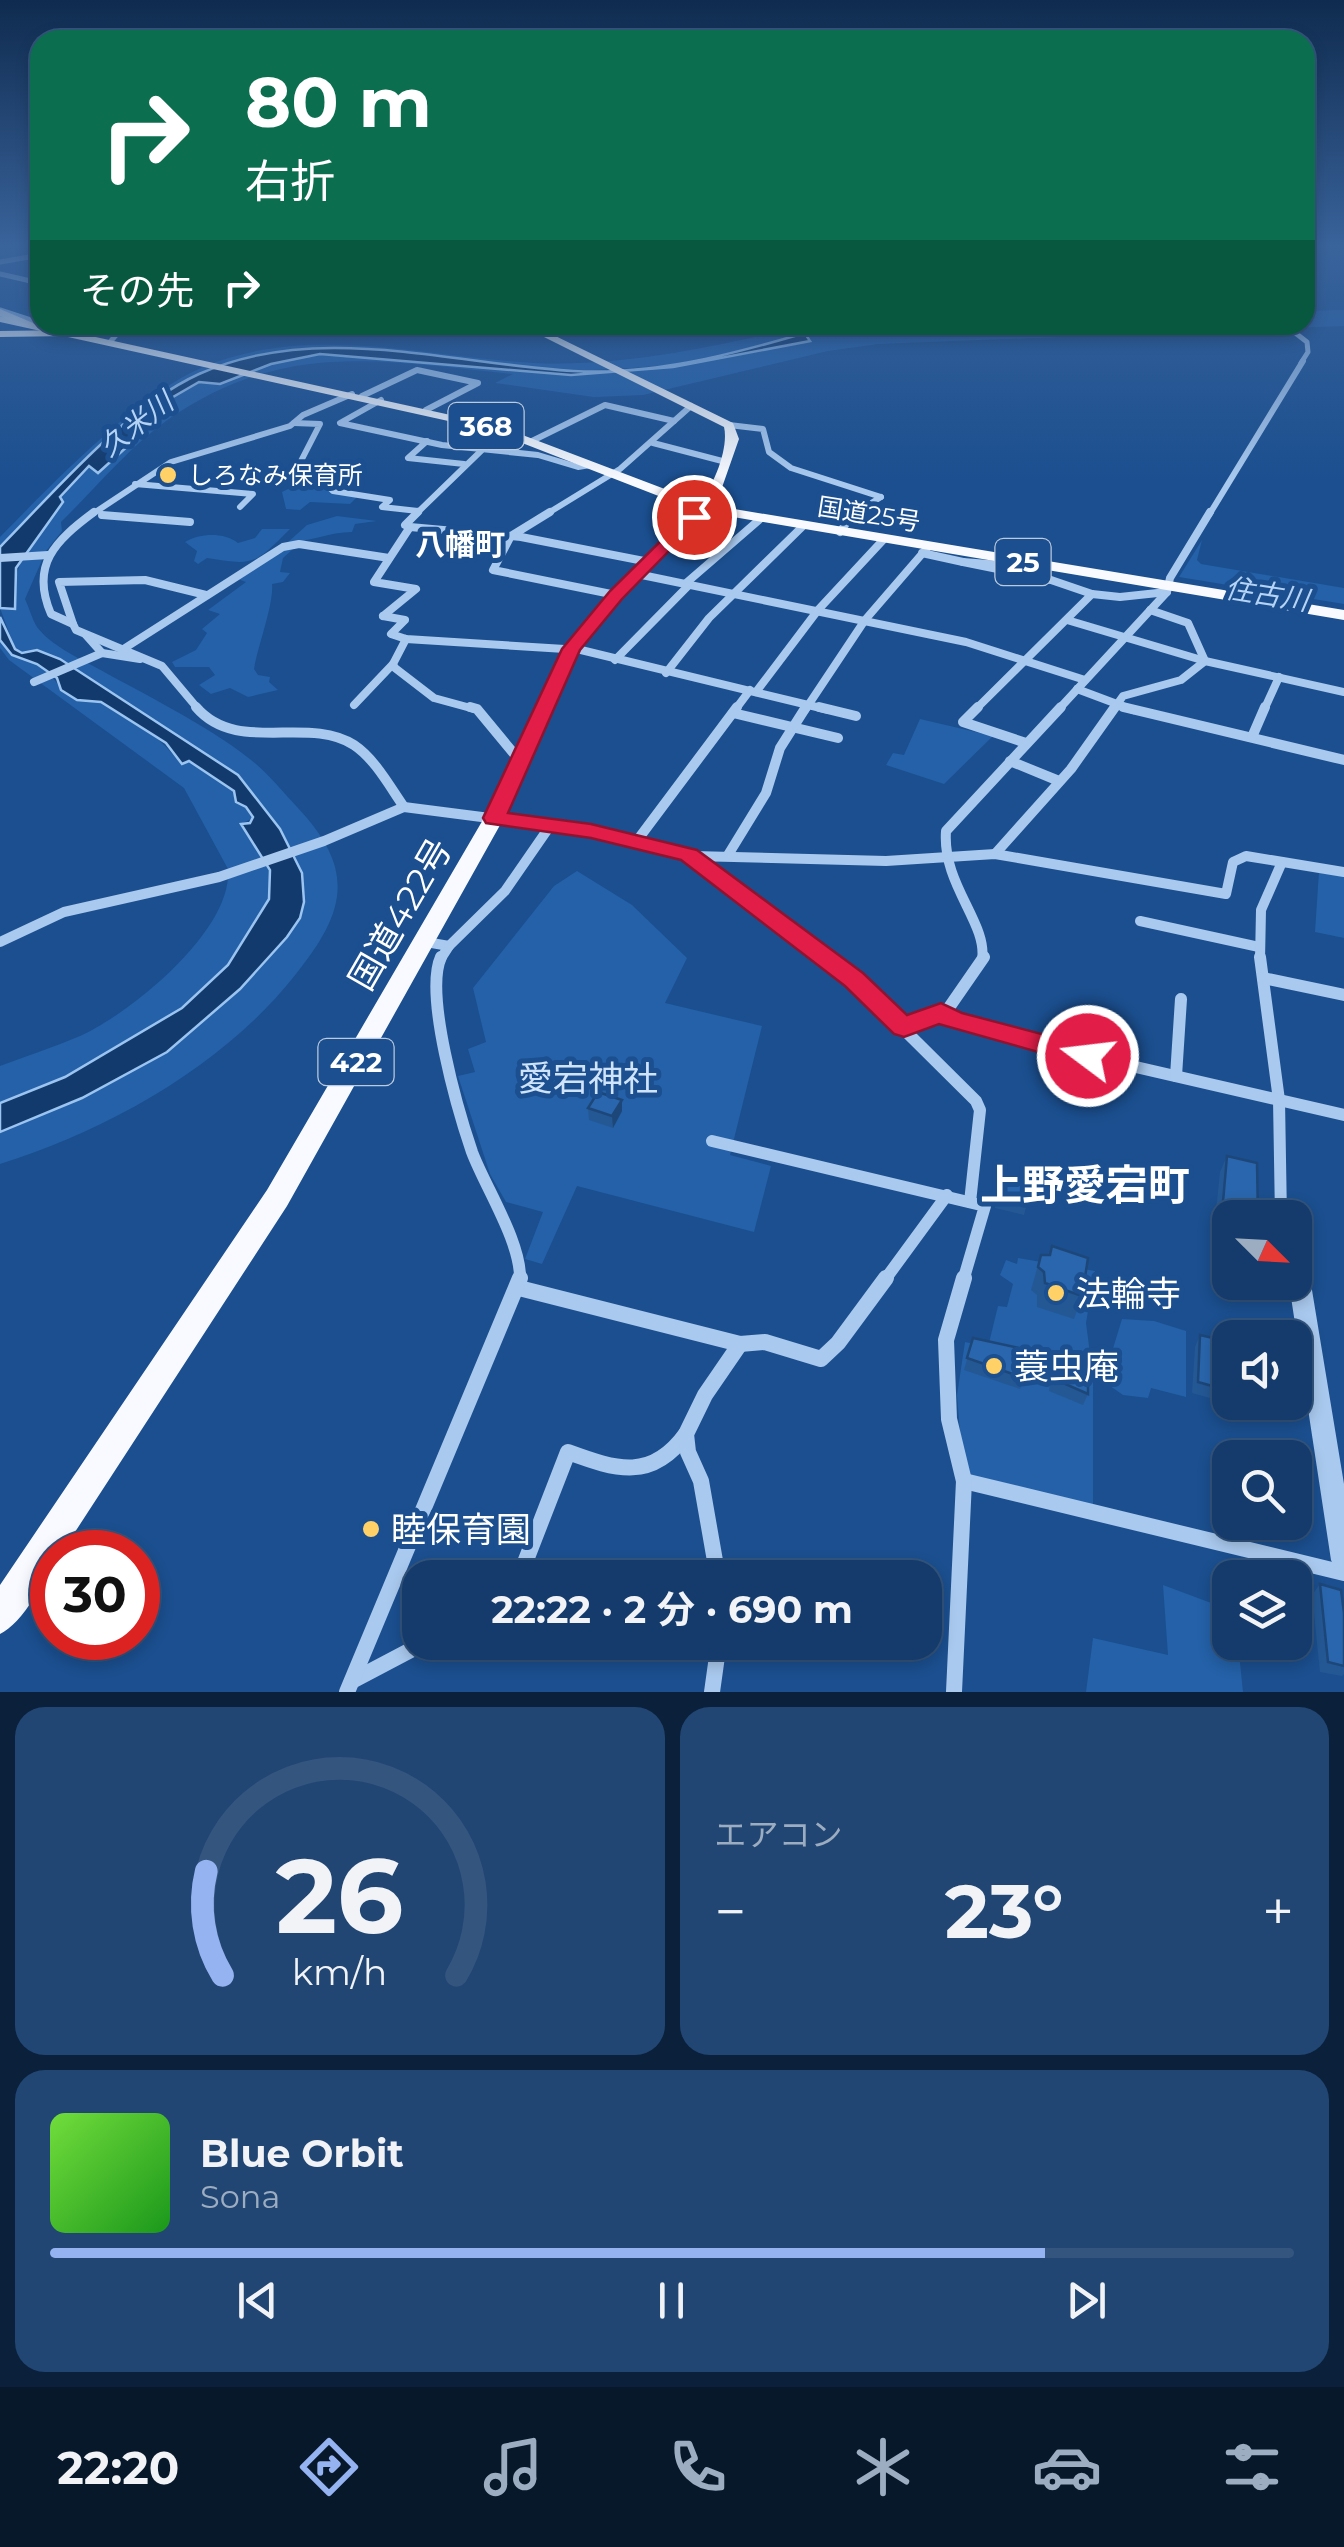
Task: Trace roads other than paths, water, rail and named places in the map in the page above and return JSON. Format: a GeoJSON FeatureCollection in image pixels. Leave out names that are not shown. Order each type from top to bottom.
{"type":"FeatureCollection","features":[{"type":"Feature","properties":{"kind":"highway"},"geometry":{"type":"LineString","coordinates":[[0,324],[30,326]]}},
{"type":"Feature","properties":{"kind":"highway"},"geometry":{"type":"LineString","coordinates":[[0,324],[30,326]]}},
{"type":"Feature","properties":{"kind":"highway","name":"368"},"geometry":{"type":"LineString","coordinates":[[78,335],[426,410],[532,441],[702,508]]}},
{"type":"Feature","properties":{"kind":"highway"},"geometry":{"type":"LineString","coordinates":[[545,335],[729,425],[733,439],[726,462],[702,508]]}},
{"type":"Feature","properties":{"kind":"highway","name":"国道25号"},"geometry":{"type":"LineString","coordinates":[[702,508],[925,550],[1004,559],[1168,589],[1344,614]]}},
{"type":"Feature","properties":{"kind":"highway","name":"国道422号"},"geometry":{"type":"LineString","coordinates":[[0,1616],[276,1198],[437,944],[571,649],[616,595],[702,508]]}},
{"type":"Feature","properties":{"kind":"street"},"geometry":{"type":"LineString","coordinates":[[110,342],[117,335]]}},
{"type":"Feature","properties":{"kind":"street"},"geometry":{"type":"LineString","coordinates":[[904,1027],[941,1012],[984,957],[984,946],[958,900],[947,859],[946,831],[1168,589],[1170,578],[1308,352],[1308,342],[1299,335]]}},
{"type":"Feature","properties":{"kind":"street"},"geometry":{"type":"LineString","coordinates":[[294,423],[303,415],[417,370],[478,383],[426,410]]}},
{"type":"Feature","properties":{"kind":"street"},"geometry":{"type":"LineString","coordinates":[[380,400],[340,424],[424,441],[590,465]]}},
{"type":"Feature","properties":{"kind":"street"},"geometry":{"type":"LineString","coordinates":[[532,441],[605,405],[674,420]]}},
{"type":"Feature","properties":{"kind":"street"},"geometry":{"type":"LineString","coordinates":[[616,595],[493,570],[511,536],[612,474],[691,406]]}},
{"type":"Feature","properties":{"kind":"street"},"geometry":{"type":"LineString","coordinates":[[151,661],[102,652],[73,624],[50,614],[42,584],[48,555],[70,528],[173,461],[294,423],[320,424],[301,462],[333,491],[390,500],[382,508],[418,511]]}},
{"type":"Feature","properties":{"kind":"street"},"geometry":{"type":"LineString","coordinates":[[729,425],[763,429],[769,452],[792,468],[881,497],[854,512],[840,532]]}},
{"type":"Feature","properties":{"kind":"street"},"geometry":{"type":"LineString","coordinates":[[424,441],[408,458],[464,464]]}},
{"type":"Feature","properties":{"kind":"street"},"geometry":{"type":"LineString","coordinates":[[653,442],[726,462]]}},
{"type":"Feature","properties":{"kind":"street"},"geometry":{"type":"LineString","coordinates":[[483,449],[405,526],[511,536],[643,568],[687,584],[966,642],[1084,680]]}},
{"type":"Feature","properties":{"kind":"street"},"geometry":{"type":"LineString","coordinates":[[134,484],[253,494],[240,507]]}},
{"type":"Feature","properties":{"kind":"street"},"geometry":{"type":"LineString","coordinates":[[114,499],[102,514],[190,522]]}},
{"type":"Feature","properties":{"kind":"street"},"geometry":{"type":"LineString","coordinates":[[616,660],[687,584],[759,520]]}},
{"type":"Feature","properties":{"kind":"street"},"geometry":{"type":"LineString","coordinates":[[666,673],[734,593],[802,526]]}},
{"type":"Feature","properties":{"kind":"street"},"geometry":{"type":"LineString","coordinates":[[410,527],[374,582],[416,589],[383,616],[405,620],[390,634],[406,639],[571,649],[856,716]]}},
{"type":"Feature","properties":{"kind":"street"},"geometry":{"type":"LineString","coordinates":[[636,842],[733,712],[818,610],[884,540]]}},
{"type":"Feature","properties":{"kind":"street"},"geometry":{"type":"LineString","coordinates":[[125,648],[251,564],[292,545],[390,558]]}},
{"type":"Feature","properties":{"kind":"street"},"geometry":{"type":"LineString","coordinates":[[728,855],[766,793],[780,748],[793,727],[864,620],[925,550],[1051,580],[1092,594],[1120,597],[1168,589]]}},
{"type":"Feature","properties":{"kind":"street"},"geometry":{"type":"LineString","coordinates":[[0,558],[48,555]]}},
{"type":"Feature","properties":{"kind":"street"},"geometry":{"type":"LineString","coordinates":[[963,562],[1000,565],[1004,559]]}},
{"type":"Feature","properties":{"kind":"street"},"geometry":{"type":"LineString","coordinates":[[73,624],[71,613],[62,603],[59,582],[145,580],[206,595]]}},
{"type":"Feature","properties":{"kind":"street"},"geometry":{"type":"LineString","coordinates":[[1026,744],[963,722],[1092,594]]}},
{"type":"Feature","properties":{"kind":"street"},"geometry":{"type":"LineString","coordinates":[[1150,610],[1188,622],[1204,661]]}},
{"type":"Feature","properties":{"kind":"street"},"geometry":{"type":"LineString","coordinates":[[1066,620],[1204,661],[1344,692]]}},
{"type":"Feature","properties":{"kind":"street"},"geometry":{"type":"LineString","coordinates":[[84,633],[151,661],[178,682],[203,715],[225,726],[244,733],[316,734],[350,742],[365,754],[404,807]]}},
{"type":"Feature","properties":{"kind":"street"},"geometry":{"type":"LineString","coordinates":[[354,705],[394,664],[406,639]]}},
{"type":"Feature","properties":{"kind":"street"},"geometry":{"type":"LineString","coordinates":[[34,682],[102,652]]}},
{"type":"Feature","properties":{"kind":"street"},"geometry":{"type":"LineString","coordinates":[[995,854],[1059,781],[1115,704],[1134,690],[1181,680],[1204,661]]}},
{"type":"Feature","properties":{"kind":"street"},"geometry":{"type":"LineString","coordinates":[[394,664],[434,698],[477,708],[520,761]]}},
{"type":"Feature","properties":{"kind":"street"},"geometry":{"type":"LineString","coordinates":[[1252,737],[1279,677]]}},
{"type":"Feature","properties":{"kind":"street"},"geometry":{"type":"LineString","coordinates":[[1077,690],[1115,704],[1344,760]]}},
{"type":"Feature","properties":{"kind":"street"},"geometry":{"type":"LineString","coordinates":[[733,712],[838,738]]}},
{"type":"Feature","properties":{"kind":"street"},"geometry":{"type":"LineString","coordinates":[[1010,761],[1059,781]]}},
{"type":"Feature","properties":{"kind":"street"},"geometry":{"type":"LineString","coordinates":[[0,942],[64,912],[138,898],[240,870],[324,842],[404,807],[550,826],[706,858],[728,855],[886,861],[995,854],[1226,894],[1237,859],[1246,856],[1344,872]]}},
{"type":"Feature","properties":{"kind":"street"},"geometry":{"type":"LineString","coordinates":[[350,1686],[519,1288],[521,1275],[495,1196],[473,1154],[448,1066],[434,982],[437,944],[492,907],[525,868],[550,826]]}},
{"type":"Feature","properties":{"kind":"street"},"geometry":{"type":"LineString","coordinates":[[689,855],[854,980],[976,1101],[980,1110],[970,1202]]}},
{"type":"Feature","properties":{"kind":"street"},"geometry":{"type":"LineString","coordinates":[[1281,1200],[1279,1100],[1259,947],[1261,910],[1282,862]]}},
{"type":"Feature","properties":{"kind":"street"},"geometry":{"type":"LineString","coordinates":[[1140,921],[1259,947]]}},
{"type":"Feature","properties":{"kind":"street"},"geometry":{"type":"LineString","coordinates":[[1263,978],[1344,995]]}},
{"type":"Feature","properties":{"kind":"street"},"geometry":{"type":"LineString","coordinates":[[1176,1076],[1181,999]]}},
{"type":"Feature","properties":{"kind":"street"},"geometry":{"type":"LineString","coordinates":[[941,1012],[954,1020],[1344,1115]]}},
{"type":"Feature","properties":{"kind":"street"},"geometry":{"type":"LineString","coordinates":[[712,1141],[985,1206],[946,1340],[950,1419],[964,1481],[954,1692]]}},
{"type":"Feature","properties":{"kind":"street"},"geometry":{"type":"LineString","coordinates":[[519,1288],[740,1344],[755,1340],[772,1344],[821,1360],[838,1343],[948,1195]]}},
{"type":"Feature","properties":{"kind":"street"},"geometry":{"type":"LineString","coordinates":[[1303,1300],[1344,1560]]}},
{"type":"Feature","properties":{"kind":"street"},"geometry":{"type":"LineString","coordinates":[[527,1560],[568,1452],[614,1466],[656,1466],[675,1453],[705,1396],[740,1344]]}},
{"type":"Feature","properties":{"kind":"street"},"geometry":{"type":"LineString","coordinates":[[686,1434],[688,1452],[701,1482],[715,1560]]}},
{"type":"Feature","properties":{"kind":"street"},"geometry":{"type":"LineString","coordinates":[[964,1481],[1344,1573]]}},
{"type":"Feature","properties":{"kind":"street"},"geometry":{"type":"LineString","coordinates":[[350,1686],[402,1656]]}},
{"type":"Feature","properties":{"kind":"street"},"geometry":{"type":"LineString","coordinates":[[712,1692],[717,1660]]}},
{"type":"Feature","properties":{"kind":"water","name":"久米川"},"geometry":{"type":"Polygon","coordinates":[[[797,335],[806,335],[810,341],[673,367],[571,375],[320,354],[271,364],[220,384],[199,382],[161,404],[148,419],[153,423],[98,473],[89,466],[60,497],[63,502],[16,568],[15,609],[0,608],[0,547],[68,476],[145,407],[199,374],[244,358],[290,350],[337,348],[606,371],[671,365],[797,335]]]}},
{"type":"Feature","properties":{"kind":"water"},"geometry":{"type":"Polygon","coordinates":[[[0,617],[15,649],[22,653],[37,650],[60,659],[238,775],[280,829],[302,873],[304,902],[300,918],[287,937],[240,989],[167,1052],[82,1098],[0,1132],[0,1103],[65,1077],[182,1008],[228,965],[269,899],[270,870],[241,824],[250,823],[253,817],[236,802],[234,791],[189,761],[182,764],[166,743],[101,702],[77,700],[61,690],[57,678],[37,664],[12,655],[0,640],[0,617]]]}},
{"type":"Feature","properties":{"kind":"place","name":"しろなみ保育所"},"geometry":{"type":"Point","coordinates":[168,475]}},
{"type":"Feature","properties":{"kind":"place","name":"法輪寺"},"geometry":{"type":"Point","coordinates":[1056,1293]}},
{"type":"Feature","properties":{"kind":"place","name":"蓑虫庵"},"geometry":{"type":"Point","coordinates":[994,1366]}},
{"type":"Feature","properties":{"kind":"place","name":"睦保育園"},"geometry":{"type":"Point","coordinates":[371,1529]}},
{"type":"Feature","properties":{"kind":"district","name":"八幡町"},"geometry":{"type":"Point","coordinates":[460,544]}},
{"type":"Feature","properties":{"kind":"district","name":"上野愛宕町"},"geometry":{"type":"Point","coordinates":[1085,1185]}},
{"type":"Feature","properties":{"kind":"water label","name":"住古川"},"geometry":{"type":"Point","coordinates":[1267,594]}},
{"type":"Feature","properties":{"kind":"park label","name":"愛宕神社"},"geometry":{"type":"Point","coordinates":[588,1078]}}]}
